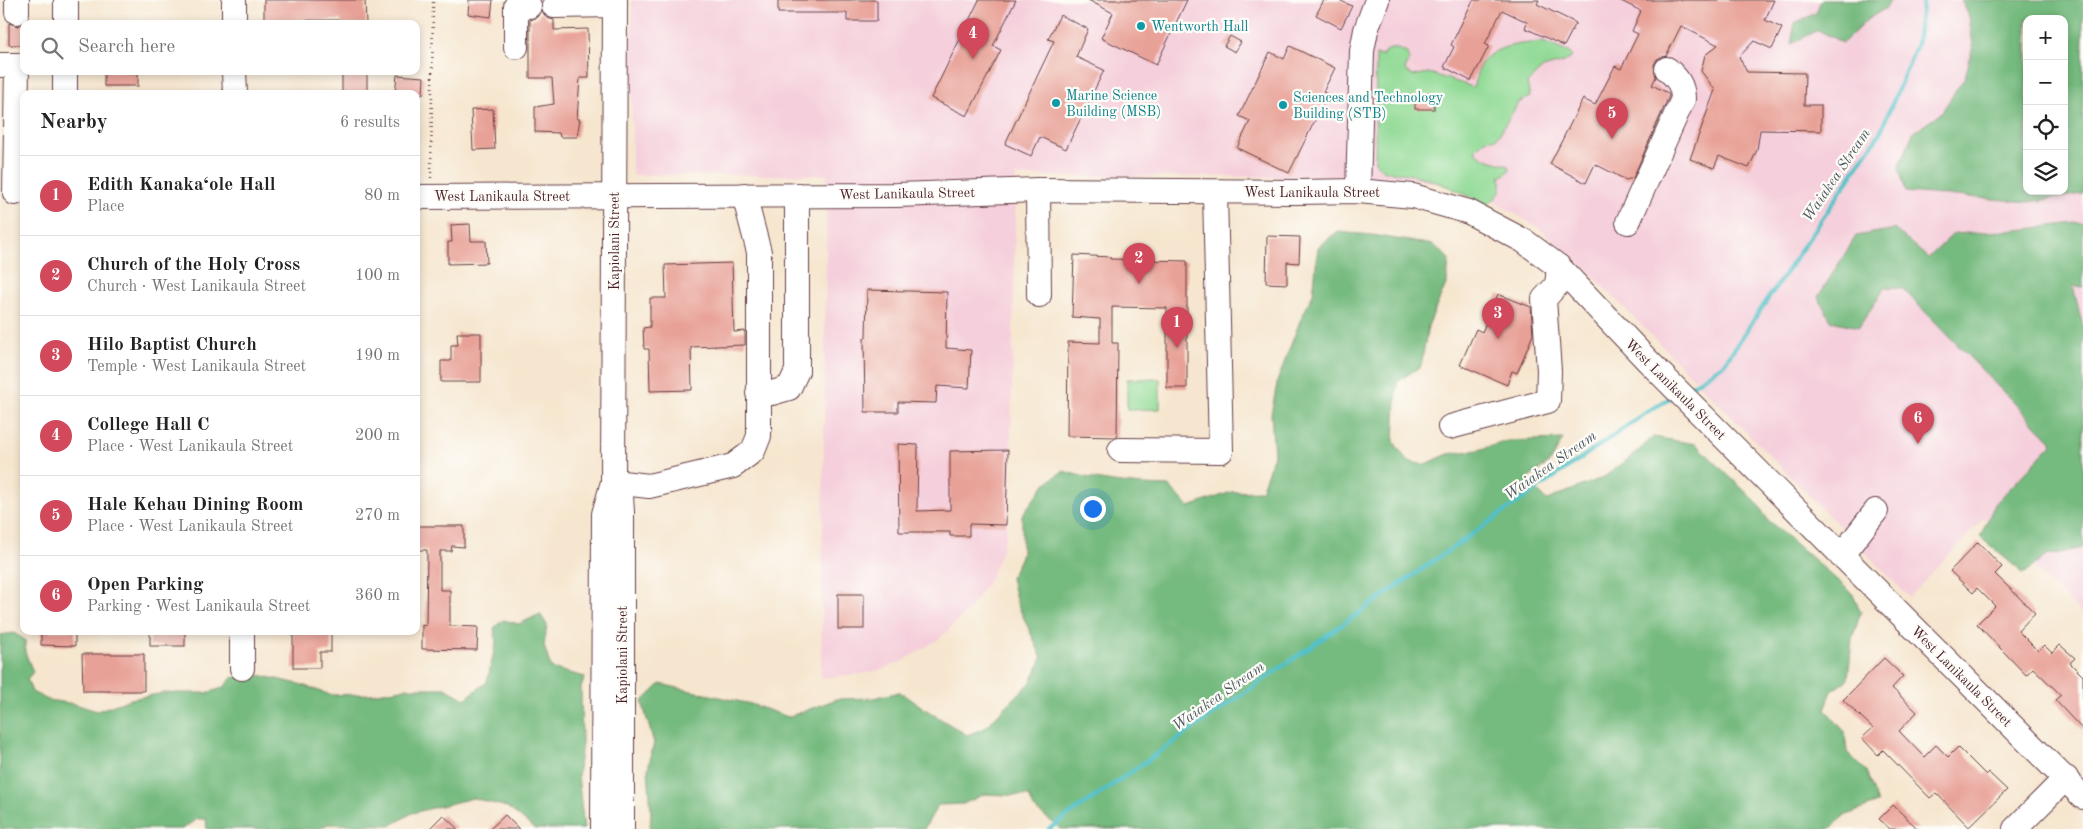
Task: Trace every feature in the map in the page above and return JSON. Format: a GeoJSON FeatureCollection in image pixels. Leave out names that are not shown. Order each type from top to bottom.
{"type":"FeatureCollection","features":[{"type":"Feature","properties":{"kind":"street"},"geometry":{"type":"LineString","coordinates":[[66,0],[66,20]]}},
{"type":"Feature","properties":{"kind":"street"},"geometry":{"type":"LineString","coordinates":[[234,0],[234,20]]}},
{"type":"Feature","properties":{"kind":"street"},"geometry":{"type":"LineString","coordinates":[[1358,191],[1360,71],[1366,30],[1377,0]]}},
{"type":"Feature","properties":{"kind":"street"},"geometry":{"type":"LineString","coordinates":[[554,6],[615,3]]}},
{"type":"Feature","properties":{"kind":"street","name":"Kapiolani Street"},"geometry":{"type":"LineString","coordinates":[[602,829],[604,514],[613,482],[615,3]]}},
{"type":"Feature","properties":{"kind":"street"},"geometry":{"type":"LineString","coordinates":[[516,47],[520,4]]}},
{"type":"Feature","properties":{"kind":"street"},"geometry":{"type":"LineString","coordinates":[[0,65],[17,65],[8,165],[13,193]]}},
{"type":"Feature","properties":{"kind":"street"},"geometry":{"type":"LineString","coordinates":[[1628,222],[1683,99],[1683,90],[1678,80],[1666,69]]}},
{"type":"Feature","properties":{"kind":"street"},"geometry":{"type":"LineString","coordinates":[[65,75],[65,90]]}},
{"type":"Feature","properties":{"kind":"street"},"geometry":{"type":"LineString","coordinates":[[234,75],[234,90]]}},
{"type":"Feature","properties":{"kind":"street"},"geometry":{"type":"LineString","coordinates":[[1038,190],[1039,295]]}},
{"type":"Feature","properties":{"kind":"street","name":"West Lanikaula Street"},"geometry":{"type":"LineString","coordinates":[[424,197],[897,195],[1038,190],[1358,191],[1413,196],[1469,212],[1524,241],[1559,267],[1646,360],[2083,797]]}},
{"type":"Feature","properties":{"kind":"street"},"geometry":{"type":"LineString","coordinates":[[1120,450],[1221,451],[1215,192]]}},
{"type":"Feature","properties":{"kind":"street"},"geometry":{"type":"LineString","coordinates":[[613,482],[649,486],[733,466],[753,450],[759,436],[759,252],[744,195]]}},
{"type":"Feature","properties":{"kind":"street"},"geometry":{"type":"LineString","coordinates":[[758,393],[772,393],[789,388],[797,371],[797,195]]}},
{"type":"Feature","properties":{"kind":"street"},"geometry":{"type":"LineString","coordinates":[[1450,427],[1548,401],[1549,371],[1544,299],[1556,284],[1559,267]]}},
{"type":"Feature","properties":{"kind":"street","name":"Kapiolani Street"},"geometry":{"type":"LineString","coordinates":[[613,482],[621,496],[622,512],[622,829]]}},
{"type":"Feature","properties":{"kind":"street"},"geometry":{"type":"LineString","coordinates":[[1841,556],[1876,511]]}},
{"type":"Feature","properties":{"kind":"street"},"geometry":{"type":"LineString","coordinates":[[242,635],[242,668]]}},
{"type":"Feature","properties":{"kind":"street"},"geometry":{"type":"LineString","coordinates":[[2015,829],[2066,778]]}},
{"type":"Feature","properties":{"kind":"path"},"geometry":{"type":"LineString","coordinates":[[424,197],[433,0]]}},
{"type":"Feature","properties":{"kind":"shaded area"},"geometry":{"type":"Polygon","coordinates":[[[632,0],[2083,0],[2083,615],[1984,518],[1909,597],[1587,270],[1538,227],[1495,202],[1448,185],[1402,177],[1016,176],[1010,493],[1006,535],[1000,555],[992,575],[969,610],[939,639],[903,661],[883,669],[862,674],[821,678],[827,175],[632,175],[632,0]]]}},
{"type":"Feature","properties":{"kind":"green space"},"geometry":{"type":"Polygon","coordinates":[[[1821,0],[1890,0],[1886,8],[1868,19],[1843,43],[1818,30],[1791,44],[1795,23],[1816,13],[1821,0]]]}},
{"type":"Feature","properties":{"kind":"green space"},"geometry":{"type":"Polygon","coordinates":[[[1961,0],[2083,0],[2083,194],[2029,202],[1906,192],[1899,168],[1913,133],[1941,113],[1965,77],[1973,46],[1969,16],[1961,0]]]}},
{"type":"Feature","properties":{"kind":"green space"},"geometry":{"type":"Polygon","coordinates":[[[1543,42],[1570,53],[1572,57],[1564,62],[1543,68],[1527,83],[1530,97],[1518,103],[1497,138],[1485,140],[1475,150],[1485,158],[1507,165],[1510,169],[1500,177],[1501,190],[1487,205],[1435,181],[1387,171],[1380,168],[1375,162],[1376,55],[1382,56],[1384,52],[1391,49],[1399,50],[1408,54],[1409,60],[1405,70],[1412,76],[1429,73],[1473,87],[1481,64],[1494,52],[1509,46],[1543,42]]]}},
{"type":"Feature","properties":{"kind":"green space"},"geometry":{"type":"Polygon","coordinates":[[[2083,222],[2083,287],[2073,286],[2083,327],[2083,548],[2046,556],[2024,574],[1980,537],[1995,504],[2053,443],[1902,288],[1885,287],[1859,327],[1831,321],[1818,297],[1856,236],[1895,229],[1928,258],[1953,234],[2018,230],[2083,222]]]}},
{"type":"Feature","properties":{"kind":"green space"},"geometry":{"type":"Polygon","coordinates":[[[1337,232],[1372,235],[1434,245],[1449,259],[1447,282],[1428,326],[1421,366],[1397,382],[1394,442],[1407,461],[1424,465],[1448,454],[1478,450],[1507,441],[1563,439],[1551,461],[1526,480],[1547,500],[1604,477],[1636,453],[1653,437],[1696,444],[1757,503],[1768,520],[1852,593],[1861,612],[1852,639],[1848,679],[1832,691],[1825,709],[1845,732],[1847,752],[1866,771],[1878,803],[1844,816],[1830,829],[1061,829],[1034,808],[1029,796],[985,794],[963,804],[938,805],[924,829],[650,829],[651,812],[648,769],[654,743],[642,702],[660,684],[751,704],[788,717],[837,699],[873,698],[900,692],[967,735],[983,729],[1031,682],[1042,658],[1017,603],[1011,578],[1022,554],[1022,515],[1045,484],[1063,471],[1115,482],[1169,486],[1189,507],[1231,492],[1261,491],[1274,455],[1271,414],[1278,379],[1300,321],[1313,294],[1318,247],[1337,232]]]}},
{"type":"Feature","properties":{"kind":"green space"},"geometry":{"type":"Polygon","coordinates":[[[1127,379],[1160,379],[1160,409],[1127,410],[1127,379]]]}},
{"type":"Feature","properties":{"kind":"green space"},"geometry":{"type":"Polygon","coordinates":[[[540,614],[547,625],[544,646],[551,668],[585,677],[581,688],[582,742],[578,776],[584,829],[535,829],[507,807],[473,798],[412,813],[392,825],[328,824],[318,829],[207,829],[206,819],[197,819],[182,829],[0,829],[0,635],[14,633],[25,640],[25,652],[33,672],[27,679],[32,692],[48,700],[75,704],[97,711],[131,699],[164,693],[206,693],[223,688],[232,678],[254,674],[299,684],[331,695],[371,694],[408,688],[445,688],[465,699],[487,682],[496,643],[494,628],[503,620],[519,624],[540,614]]]}},
{"type":"Feature","properties":{"kind":"building"},"geometry":{"type":"Polygon","coordinates":[[[264,0],[365,0],[366,20],[264,20],[264,0]]]}},
{"type":"Feature","properties":{"kind":"building"},"geometry":{"type":"Polygon","coordinates":[[[469,0],[493,0],[491,17],[468,14],[469,0]]]}},
{"type":"Feature","properties":{"kind":"building"},"geometry":{"type":"Polygon","coordinates":[[[778,0],[877,0],[877,21],[847,21],[847,13],[778,13],[778,0]]]}},
{"type":"Feature","properties":{"kind":"building"},"geometry":{"type":"Polygon","coordinates":[[[979,0],[1016,0],[993,46],[1001,50],[967,116],[931,98],[979,0]]]}},
{"type":"Feature","properties":{"kind":"building","name":"Wentworth Hall"},"geometry":{"type":"Polygon","coordinates":[[[1088,0],[1187,0],[1156,65],[1101,38],[1113,13],[1088,0]]]}},
{"type":"Feature","properties":{"kind":"building"},"geometry":{"type":"Polygon","coordinates":[[[1324,0],[1339,0],[1352,6],[1341,28],[1316,15],[1324,0]]]}},
{"type":"Feature","properties":{"kind":"building"},"geometry":{"type":"Polygon","coordinates":[[[1473,0],[1539,0],[1537,4],[1576,23],[1564,46],[1525,28],[1527,22],[1502,10],[1485,44],[1489,46],[1471,81],[1444,67],[1454,47],[1451,45],[1473,0]]]}},
{"type":"Feature","properties":{"kind":"building"},"geometry":{"type":"Polygon","coordinates":[[[1619,0],[1774,0],[1765,20],[1782,28],[1772,49],[1754,41],[1739,57],[1747,72],[1805,73],[1804,105],[1821,105],[1821,131],[1760,130],[1757,150],[1749,168],[1719,156],[1714,168],[1690,159],[1715,90],[1701,71],[1705,55],[1718,45],[1681,26],[1666,56],[1657,59],[1654,65],[1656,77],[1652,85],[1668,93],[1669,96],[1633,178],[1626,180],[1595,164],[1586,183],[1550,164],[1583,99],[1595,105],[1615,66],[1621,69],[1638,34],[1632,31],[1641,11],[1619,0]]]}},
{"type":"Feature","properties":{"kind":"building"},"geometry":{"type":"Polygon","coordinates":[[[542,11],[547,18],[554,20],[554,30],[588,29],[589,78],[580,78],[577,119],[580,119],[577,137],[560,137],[559,133],[535,132],[535,107],[554,104],[552,78],[530,78],[530,20],[536,18],[542,11]]]}},
{"type":"Feature","properties":{"kind":"building","name":"Marine Science Building (MSB)"},"geometry":{"type":"Polygon","coordinates":[[[1060,15],[1088,29],[1076,57],[1104,70],[1066,149],[1040,137],[1031,156],[1005,144],[1054,41],[1048,39],[1060,15]]]}},
{"type":"Feature","properties":{"kind":"building"},"geometry":{"type":"Polygon","coordinates":[[[9,23],[20,25],[20,45],[9,45],[9,23]]]}},
{"type":"Feature","properties":{"kind":"building"},"geometry":{"type":"Polygon","coordinates":[[[1230,36],[1241,42],[1235,52],[1224,46],[1230,36]]]}},
{"type":"Feature","properties":{"kind":"building","name":"Sciences and Technology Building (STB)"},"geometry":{"type":"Polygon","coordinates":[[[1290,46],[1335,68],[1323,92],[1328,94],[1289,173],[1237,148],[1250,121],[1239,116],[1270,52],[1284,59],[1290,46]]]}},
{"type":"Feature","properties":{"kind":"building"},"geometry":{"type":"Polygon","coordinates":[[[104,75],[138,75],[138,86],[104,86],[104,75]]]}},
{"type":"Feature","properties":{"kind":"building"},"geometry":{"type":"Polygon","coordinates":[[[342,75],[367,75],[367,90],[342,90],[342,75]]]}},
{"type":"Feature","properties":{"kind":"building"},"geometry":{"type":"Polygon","coordinates":[[[397,75],[424,77],[423,94],[420,94],[420,90],[395,90],[397,75]]]}},
{"type":"Feature","properties":{"kind":"building"},"geometry":{"type":"Polygon","coordinates":[[[1415,95],[1434,95],[1434,109],[1415,109],[1415,95]]]}},
{"type":"Feature","properties":{"kind":"building"},"geometry":{"type":"Polygon","coordinates":[[[493,109],[495,149],[473,150],[471,110],[493,109]]]}},
{"type":"Feature","properties":{"kind":"building"},"geometry":{"type":"Polygon","coordinates":[[[470,224],[471,241],[486,241],[487,263],[448,264],[448,242],[452,242],[451,225],[470,224]]]}},
{"type":"Feature","properties":{"kind":"building"},"geometry":{"type":"Polygon","coordinates":[[[1267,236],[1300,237],[1299,263],[1287,262],[1287,284],[1266,283],[1267,236]]]}},
{"type":"Feature","properties":{"kind":"building"},"geometry":{"type":"Polygon","coordinates":[[[1074,255],[1110,257],[1110,259],[1187,261],[1187,388],[1167,388],[1167,308],[1112,307],[1112,343],[1118,343],[1117,437],[1067,436],[1068,342],[1100,343],[1100,319],[1072,317],[1074,255]]]}},
{"type":"Feature","properties":{"kind":"building"},"geometry":{"type":"Polygon","coordinates":[[[732,263],[734,332],[745,331],[745,345],[691,347],[692,390],[650,391],[649,349],[644,349],[643,328],[650,327],[650,298],[666,298],[665,265],[732,263]]]}},
{"type":"Feature","properties":{"kind":"building"},"geometry":{"type":"Polygon","coordinates":[[[867,290],[947,292],[946,348],[971,350],[969,388],[937,386],[936,403],[898,402],[898,412],[865,412],[864,338],[866,338],[867,290]]]}},
{"type":"Feature","properties":{"kind":"building"},"geometry":{"type":"Polygon","coordinates":[[[1498,294],[1531,307],[1533,334],[1517,373],[1512,371],[1507,385],[1460,365],[1476,329],[1482,332],[1498,294]]]}},
{"type":"Feature","properties":{"kind":"building"},"geometry":{"type":"Polygon","coordinates":[[[457,333],[481,333],[481,382],[441,382],[441,361],[451,361],[451,345],[458,345],[457,333]]]}},
{"type":"Feature","properties":{"kind":"building"},"geometry":{"type":"Polygon","coordinates":[[[898,444],[918,445],[917,511],[950,510],[950,451],[1008,450],[1006,525],[969,524],[969,536],[950,536],[950,532],[899,532],[898,444]]]}},
{"type":"Feature","properties":{"kind":"building"},"geometry":{"type":"Polygon","coordinates":[[[420,526],[464,526],[464,547],[452,546],[451,551],[440,551],[440,590],[450,590],[450,626],[478,627],[477,650],[422,649],[422,625],[426,626],[427,550],[420,550],[420,526]]]}},
{"type":"Feature","properties":{"kind":"building"},"geometry":{"type":"Polygon","coordinates":[[[1978,542],[2002,567],[1995,574],[2035,613],[2018,631],[2038,651],[2044,645],[2052,653],[2060,645],[2075,658],[2070,663],[2083,676],[2083,730],[2055,700],[2061,695],[2033,668],[2026,675],[1977,624],[1995,606],[1977,588],[1973,593],[1950,571],[1978,542]]]}},
{"type":"Feature","properties":{"kind":"building"},"geometry":{"type":"Polygon","coordinates":[[[838,594],[864,594],[864,629],[838,629],[838,594]]]}},
{"type":"Feature","properties":{"kind":"building"},"geometry":{"type":"Polygon","coordinates":[[[41,635],[75,635],[75,646],[41,645],[41,635]]]}},
{"type":"Feature","properties":{"kind":"building"},"geometry":{"type":"Polygon","coordinates":[[[150,635],[185,635],[185,646],[150,646],[150,635]]]}},
{"type":"Feature","properties":{"kind":"building"},"geometry":{"type":"Polygon","coordinates":[[[293,635],[331,635],[331,652],[320,652],[320,668],[293,668],[293,635]]]}},
{"type":"Feature","properties":{"kind":"building"},"geometry":{"type":"Polygon","coordinates":[[[82,654],[144,654],[144,691],[83,691],[82,654]]]}},
{"type":"Feature","properties":{"kind":"building"},"geometry":{"type":"Polygon","coordinates":[[[1884,658],[1903,676],[1892,688],[1917,712],[1899,731],[1924,757],[1936,745],[1948,757],[1958,747],[1986,775],[1988,772],[2007,790],[1969,827],[1936,793],[1930,798],[1883,750],[1878,755],[1862,738],[1873,728],[1843,700],[1884,658]]]}},
{"type":"Feature","properties":{"kind":"building"},"geometry":{"type":"Polygon","coordinates":[[[1893,805],[1918,829],[1890,829],[1879,819],[1893,805]]]}},
{"type":"Feature","properties":{"kind":"building"},"geometry":{"type":"Polygon","coordinates":[[[443,815],[458,829],[429,829],[443,815]]]}},
{"type":"Feature","properties":{"kind":"building"},"geometry":{"type":"Polygon","coordinates":[[[505,815],[519,829],[490,829],[505,815]]]}},
{"type":"Feature","properties":{"kind":"waterway","name":"Waiakea Stream"},"geometry":{"type":"LineString","coordinates":[[1685,390],[1724,364],[1880,133],[1917,44],[1923,0]]}},
{"type":"Feature","properties":{"kind":"waterway","name":"Waiakea Stream"},"geometry":{"type":"LineString","coordinates":[[1049,829],[1650,410],[1674,396]]}},
{"type":"Feature","properties":{"kind":"place","name":"Wentworth Hall"},"geometry":{"type":"Point","coordinates":[1141,26]}},
{"type":"Feature","properties":{"kind":"place","name":"College Hall C"},"geometry":{"type":"Point","coordinates":[973,59]}},
{"type":"Feature","properties":{"kind":"place","name":"Marine Science Building (MSB)"},"geometry":{"type":"Point","coordinates":[1056,103]}},
{"type":"Feature","properties":{"kind":"place","name":"Sciences and Technology Building (STB)"},"geometry":{"type":"Point","coordinates":[1283,105]}},
{"type":"Feature","properties":{"kind":"place","name":"Hale Kehau Dining Room"},"geometry":{"type":"Point","coordinates":[1612,139]}},
{"type":"Feature","properties":{"kind":"place","name":"Church of the Holy Cross"},"geometry":{"type":"Point","coordinates":[1139,284]}},
{"type":"Feature","properties":{"kind":"place","name":"Hilo Baptist Church"},"geometry":{"type":"Point","coordinates":[1498,339]}},
{"type":"Feature","properties":{"kind":"place","name":"Edith Kanaka‘ole Hall"},"geometry":{"type":"Point","coordinates":[1177,348]}},
{"type":"Feature","properties":{"kind":"place","name":"Open Parking"},"geometry":{"type":"Point","coordinates":[1918,444]}}]}
